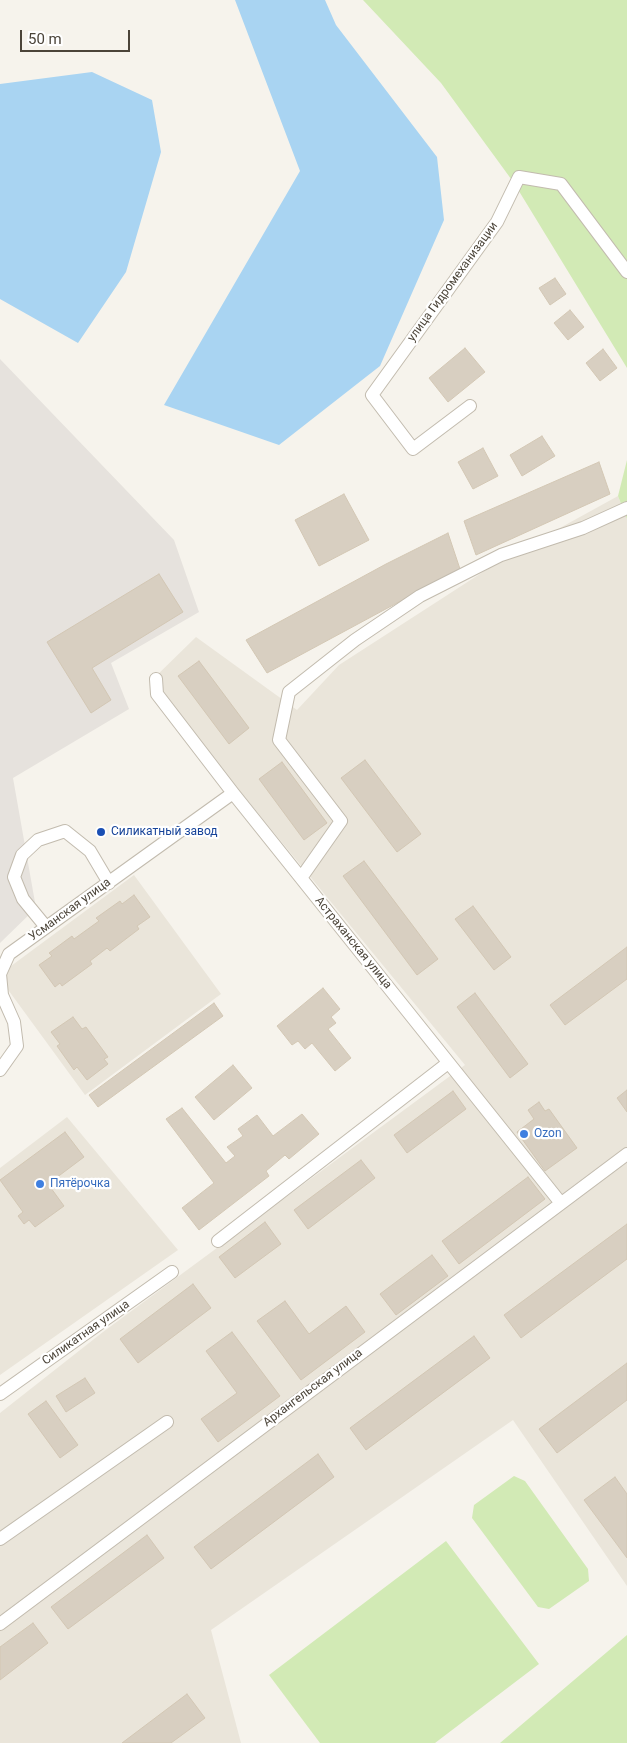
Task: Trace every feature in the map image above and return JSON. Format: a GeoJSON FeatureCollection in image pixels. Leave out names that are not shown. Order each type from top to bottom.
{"type":"FeatureCollection","features":[{"type":"Feature","properties":{"kind":"street","name":"улица Гидромеханизации"},"geometry":{"type":"LineString","coordinates":[[470,406],[413,449],[372,395],[497,222],[519,177],[561,184],[627,272]]}},
{"type":"Feature","properties":{"kind":"street"},"geometry":{"type":"LineString","coordinates":[[301,878],[341,821],[279,740],[289,692],[355,640],[420,596],[501,555],[583,528],[627,508]]}},
{"type":"Feature","properties":{"kind":"street","name":"Астраханская улица"},"geometry":{"type":"LineString","coordinates":[[156,679],[157,694],[233,793],[560,1202]]}},
{"type":"Feature","properties":{"kind":"street","name":"Усманская улица"},"geometry":{"type":"LineString","coordinates":[[0,1070],[17,1046],[14,1022],[2,995],[0,974],[9,954],[233,793]]}},
{"type":"Feature","properties":{"kind":"street"},"geometry":{"type":"LineString","coordinates":[[46,928],[22,899],[14,877],[22,855],[38,840],[65,832],[90,851],[109,883]]}},
{"type":"Feature","properties":{"kind":"street"},"geometry":{"type":"LineString","coordinates":[[218,1241],[448,1063]]}},
{"type":"Feature","properties":{"kind":"street","name":"Архангельская улица"},"geometry":{"type":"LineString","coordinates":[[0,1624],[560,1202],[627,1154]]}},
{"type":"Feature","properties":{"kind":"street","name":"Силикатная улица"},"geometry":{"type":"LineString","coordinates":[[0,1394],[172,1272]]}},
{"type":"Feature","properties":{"kind":"street"},"geometry":{"type":"LineString","coordinates":[[0,1539],[167,1422]]}},
{"type":"Feature","properties":{"kind":"shaded area"},"geometry":{"type":"Polygon","coordinates":[[[0,359],[174,540],[199,612],[111,663],[129,709],[13,778],[36,908],[0,943],[0,359]]]}},
{"type":"Feature","properties":{"kind":"shaded area"},"geometry":{"type":"Polygon","coordinates":[[[618,496],[627,519],[627,1586],[513,1420],[211,1630],[241,1743],[0,1743],[0,1413],[103,1332],[465,1065],[150,682],[196,637],[297,710],[339,665],[500,561],[618,496]]]}},
{"type":"Feature","properties":{"kind":"shaded area"},"geometry":{"type":"Polygon","coordinates":[[[134,875],[221,994],[85,1095],[9,991],[4,983],[5,973],[11,966],[134,875]]]}},
{"type":"Feature","properties":{"kind":"shaded area"},"geometry":{"type":"Polygon","coordinates":[[[67,1117],[178,1250],[0,1375],[0,1168],[67,1117]]]}},
{"type":"Feature","properties":{"kind":"green space"},"geometry":{"type":"Polygon","coordinates":[[[363,0],[627,0],[627,368],[514,183],[441,83],[363,0]]]}},
{"type":"Feature","properties":{"kind":"green space"},"geometry":{"type":"Polygon","coordinates":[[[627,460],[627,519],[618,496],[627,460]]]}},
{"type":"Feature","properties":{"kind":"green space"},"geometry":{"type":"Polygon","coordinates":[[[514,1476],[525,1481],[588,1569],[589,1581],[549,1609],[538,1607],[472,1518],[474,1505],[514,1476]]]}},
{"type":"Feature","properties":{"kind":"green space"},"geometry":{"type":"Polygon","coordinates":[[[446,1541],[539,1664],[435,1743],[320,1743],[269,1675],[446,1541]]]}},
{"type":"Feature","properties":{"kind":"green space"},"geometry":{"type":"Polygon","coordinates":[[[627,1635],[627,1743],[500,1743],[627,1635]]]}},
{"type":"Feature","properties":{"kind":"water"},"geometry":{"type":"Polygon","coordinates":[[[235,0],[325,0],[336,25],[437,157],[444,220],[380,366],[279,445],[164,405],[300,171],[235,0]]]}},
{"type":"Feature","properties":{"kind":"water"},"geometry":{"type":"Polygon","coordinates":[[[92,72],[152,100],[161,152],[126,272],[78,343],[0,299],[0,84],[92,72]]]}},
{"type":"Feature","properties":{"kind":"building"},"geometry":{"type":"Polygon","coordinates":[[[555,278],[566,294],[550,305],[539,288],[555,278]]]}},
{"type":"Feature","properties":{"kind":"building"},"geometry":{"type":"Polygon","coordinates":[[[570,310],[584,327],[568,340],[554,323],[570,310]]]}},
{"type":"Feature","properties":{"kind":"building"},"geometry":{"type":"Polygon","coordinates":[[[465,348],[485,372],[448,402],[429,378],[465,348]]]}},
{"type":"Feature","properties":{"kind":"building"},"geometry":{"type":"Polygon","coordinates":[[[603,349],[617,368],[600,381],[586,363],[603,349]]]}},
{"type":"Feature","properties":{"kind":"building"},"geometry":{"type":"Polygon","coordinates":[[[542,436],[555,456],[522,476],[510,455],[542,436]]]}},
{"type":"Feature","properties":{"kind":"building"},"geometry":{"type":"Polygon","coordinates":[[[483,448],[498,476],[473,489],[458,462],[483,448]]]}},
{"type":"Feature","properties":{"kind":"building"},"geometry":{"type":"Polygon","coordinates":[[[599,462],[610,494],[476,555],[464,521],[599,462]]]}},
{"type":"Feature","properties":{"kind":"building"},"geometry":{"type":"Polygon","coordinates":[[[344,494],[369,540],[319,566],[295,520],[344,494]]]}},
{"type":"Feature","properties":{"kind":"building"},"geometry":{"type":"Polygon","coordinates":[[[448,533],[460,569],[267,673],[246,640],[386,564],[448,533]]]}},
{"type":"Feature","properties":{"kind":"building"},"geometry":{"type":"Polygon","coordinates":[[[159,574],[183,612],[92,668],[111,700],[91,713],[47,642],[159,574]]]}},
{"type":"Feature","properties":{"kind":"building"},"geometry":{"type":"Polygon","coordinates":[[[199,661],[249,728],[229,744],[178,676],[199,661]]]}},
{"type":"Feature","properties":{"kind":"building"},"geometry":{"type":"Polygon","coordinates":[[[365,760],[421,834],[397,852],[341,778],[365,760]]]}},
{"type":"Feature","properties":{"kind":"building"},"geometry":{"type":"Polygon","coordinates":[[[282,762],[327,823],[304,840],[259,779],[282,762]]]}},
{"type":"Feature","properties":{"kind":"building"},"geometry":{"type":"Polygon","coordinates":[[[364,861],[438,959],[417,975],[343,876],[364,861]]]}},
{"type":"Feature","properties":{"kind":"building"},"geometry":{"type":"Polygon","coordinates":[[[134,895],[150,917],[137,926],[139,929],[110,951],[107,948],[90,961],[92,964],[62,986],[60,983],[55,987],[39,965],[52,956],[49,953],[72,936],[74,939],[99,921],[96,918],[120,901],[122,904],[134,895]]]}},
{"type":"Feature","properties":{"kind":"building"},"geometry":{"type":"Polygon","coordinates":[[[473,906],[511,957],[494,970],[455,919],[473,906]]]}},
{"type":"Feature","properties":{"kind":"building"},"geometry":{"type":"Polygon","coordinates":[[[627,947],[627,979],[565,1025],[550,1005],[627,947]]]}},
{"type":"Feature","properties":{"kind":"building"},"geometry":{"type":"Polygon","coordinates":[[[323,988],[340,1009],[331,1017],[336,1023],[328,1029],[351,1058],[335,1071],[312,1043],[305,1049],[298,1041],[292,1045],[277,1026],[323,988]]]}},
{"type":"Feature","properties":{"kind":"building"},"geometry":{"type":"Polygon","coordinates":[[[475,993],[528,1064],[510,1078],[457,1007],[475,993]]]}},
{"type":"Feature","properties":{"kind":"building"},"geometry":{"type":"Polygon","coordinates":[[[214,1003],[223,1016],[98,1107],[89,1095],[214,1003]]]}},
{"type":"Feature","properties":{"kind":"building"},"geometry":{"type":"Polygon","coordinates":[[[73,1017],[82,1029],[86,1027],[108,1057],[104,1059],[108,1064],[87,1080],[77,1067],[74,1070],[57,1046],[60,1044],[51,1032],[73,1017]]]}},
{"type":"Feature","properties":{"kind":"building"},"geometry":{"type":"Polygon","coordinates":[[[233,1065],[252,1088],[214,1120],[195,1097],[233,1065]]]}},
{"type":"Feature","properties":{"kind":"building"},"geometry":{"type":"Polygon","coordinates":[[[627,1090],[627,1112],[617,1098],[627,1090]]]}},
{"type":"Feature","properties":{"kind":"building"},"geometry":{"type":"Polygon","coordinates":[[[453,1091],[466,1109],[407,1153],[394,1135],[453,1091]]]}},
{"type":"Feature","properties":{"kind":"building"},"geometry":{"type":"Polygon","coordinates":[[[539,1102],[545,1111],[549,1109],[577,1148],[545,1171],[517,1132],[534,1119],[528,1110],[539,1102]]]}},
{"type":"Feature","properties":{"kind":"building"},"geometry":{"type":"Polygon","coordinates":[[[182,1108],[226,1163],[235,1156],[227,1147],[243,1136],[238,1129],[257,1115],[273,1136],[302,1114],[319,1134],[289,1159],[285,1155],[266,1171],[269,1176],[199,1230],[182,1208],[214,1183],[166,1119],[182,1108]]]}},
{"type":"Feature","properties":{"kind":"building"},"geometry":{"type":"Polygon","coordinates":[[[65,1132],[84,1157],[48,1184],[64,1206],[35,1227],[29,1220],[24,1224],[18,1216],[23,1212],[0,1180],[65,1132]]]}},
{"type":"Feature","properties":{"kind":"building"},"geometry":{"type":"Polygon","coordinates":[[[361,1160],[375,1178],[308,1229],[294,1210],[361,1160]]]}},
{"type":"Feature","properties":{"kind":"building"},"geometry":{"type":"Polygon","coordinates":[[[528,1177],[545,1199],[459,1264],[442,1241],[528,1177]]]}},
{"type":"Feature","properties":{"kind":"building"},"geometry":{"type":"Polygon","coordinates":[[[265,1222],[281,1244],[235,1278],[219,1257],[265,1222]]]}},
{"type":"Feature","properties":{"kind":"building"},"geometry":{"type":"Polygon","coordinates":[[[627,1224],[627,1259],[521,1338],[504,1315],[627,1224]]]}},
{"type":"Feature","properties":{"kind":"building"},"geometry":{"type":"Polygon","coordinates":[[[432,1255],[448,1276],[396,1315],[380,1294],[432,1255]]]}},
{"type":"Feature","properties":{"kind":"building"},"geometry":{"type":"Polygon","coordinates":[[[193,1284],[211,1308],[138,1363],[120,1339],[193,1284]]]}},
{"type":"Feature","properties":{"kind":"building"},"geometry":{"type":"Polygon","coordinates":[[[285,1301],[309,1334],[346,1306],[365,1332],[301,1380],[257,1321],[285,1301]]]}},
{"type":"Feature","properties":{"kind":"building"},"geometry":{"type":"Polygon","coordinates":[[[232,1332],[280,1396],[218,1442],[201,1419],[237,1393],[206,1351],[232,1332]]]}},
{"type":"Feature","properties":{"kind":"building"},"geometry":{"type":"Polygon","coordinates":[[[474,1336],[490,1358],[366,1450],[350,1428],[474,1336]]]}},
{"type":"Feature","properties":{"kind":"building"},"geometry":{"type":"Polygon","coordinates":[[[627,1363],[627,1400],[557,1453],[539,1429],[627,1363]]]}},
{"type":"Feature","properties":{"kind":"building"},"geometry":{"type":"Polygon","coordinates":[[[85,1378],[95,1393],[66,1412],[56,1396],[85,1378]]]}},
{"type":"Feature","properties":{"kind":"building"},"geometry":{"type":"Polygon","coordinates":[[[46,1401],[78,1445],[60,1458],[28,1414],[46,1401]]]}},
{"type":"Feature","properties":{"kind":"building"},"geometry":{"type":"Polygon","coordinates":[[[318,1454],[334,1477],[211,1569],[194,1547],[318,1454]]]}},
{"type":"Feature","properties":{"kind":"building"},"geometry":{"type":"Polygon","coordinates":[[[615,1477],[627,1494],[627,1558],[584,1500],[615,1477]]]}},
{"type":"Feature","properties":{"kind":"building"},"geometry":{"type":"Polygon","coordinates":[[[147,1535],[164,1558],[68,1629],[51,1607],[147,1535]]]}},
{"type":"Feature","properties":{"kind":"building"},"geometry":{"type":"Polygon","coordinates":[[[33,1623],[48,1643],[0,1680],[0,1647],[33,1623]]]}},
{"type":"Feature","properties":{"kind":"building"},"geometry":{"type":"Polygon","coordinates":[[[187,1694],[205,1718],[171,1743],[122,1743],[187,1694]]]}},
{"type":"Feature","properties":{"kind":"place","name":"Силикатный завод"},"geometry":{"type":"Point","coordinates":[101,832]}},
{"type":"Feature","properties":{"kind":"place","name":"Ozon"},"geometry":{"type":"Point","coordinates":[524,1134]}},
{"type":"Feature","properties":{"kind":"place","name":"Пятёрочка"},"geometry":{"type":"Point","coordinates":[40,1184]}}]}
